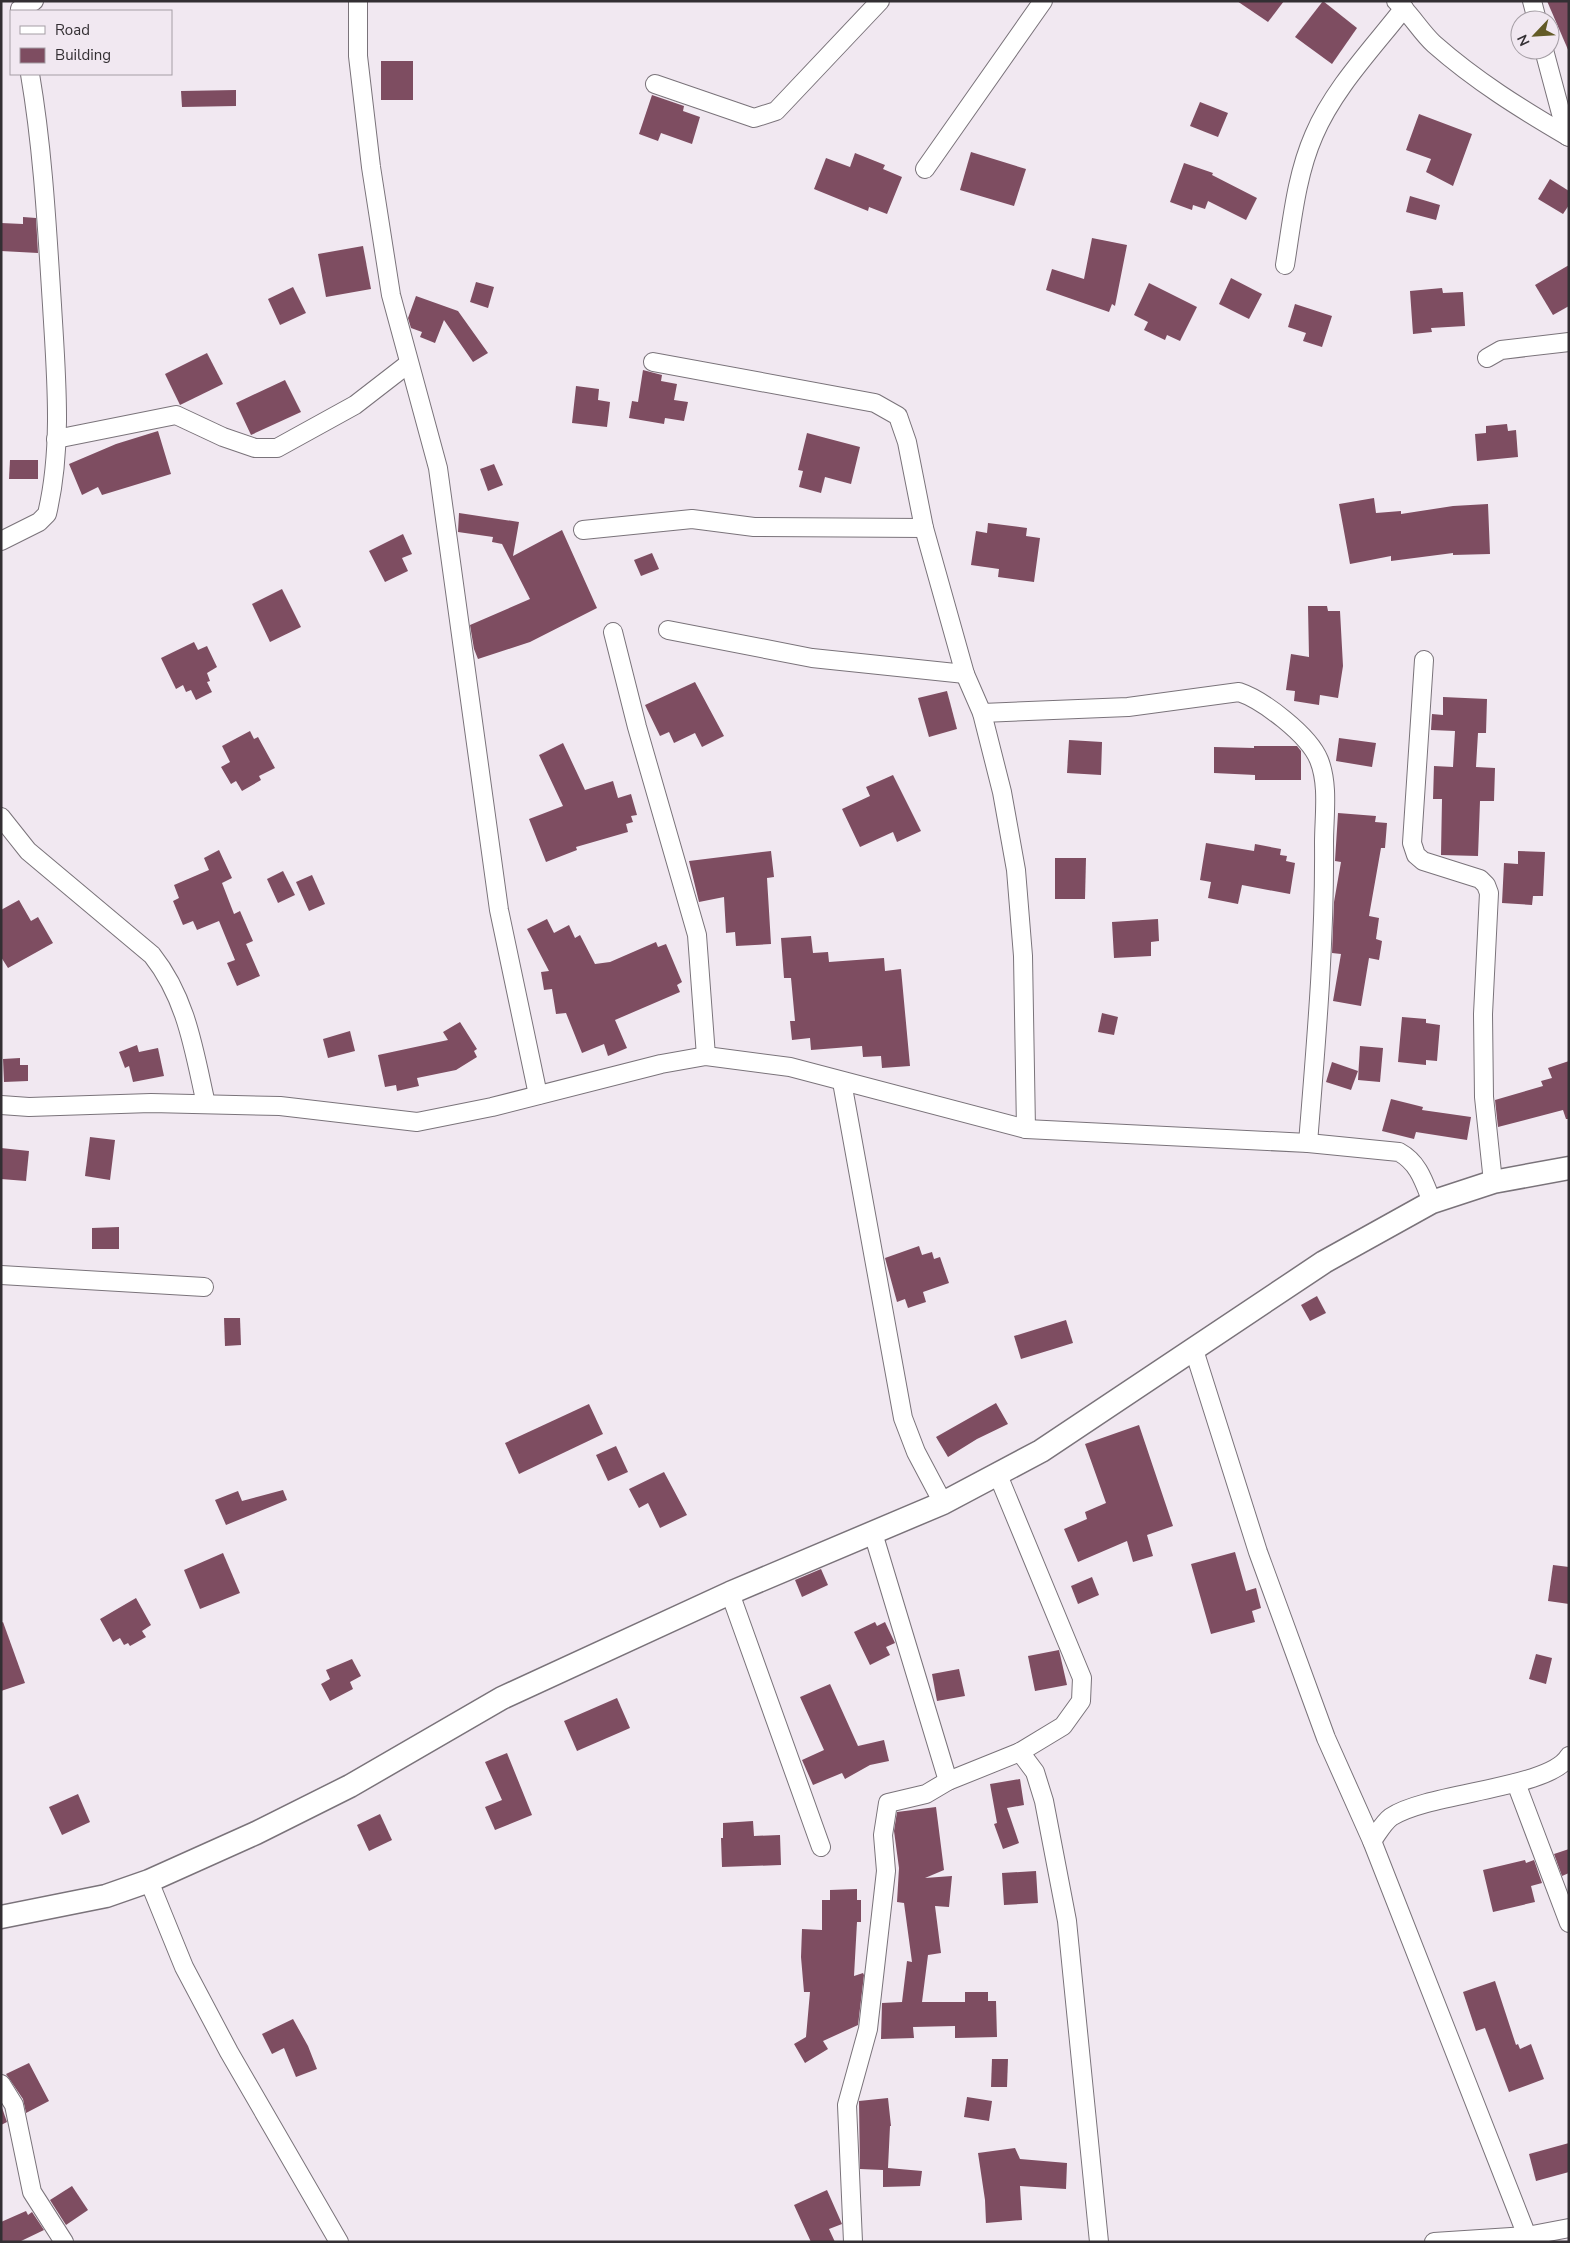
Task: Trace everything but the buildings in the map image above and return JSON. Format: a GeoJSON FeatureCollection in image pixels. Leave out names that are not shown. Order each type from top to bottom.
{"type":"FeatureCollection","features":[{"type":"Feature","properties":{"kind":"street"},"geometry":{"type":"LineString","coordinates":[[358,1],[358,56],[371,167],[391,295],[408,364],[438,468],[499,910],[538,1095]]}},
{"type":"Feature","properties":{"kind":"street"},"geometry":{"type":"LineString","coordinates":[[655,84],[754,118],[776,111],[880,1]]}},
{"type":"Feature","properties":{"kind":"street"},"geometry":{"type":"LineString","coordinates":[[925,168],[1043,1]]}},
{"type":"Feature","properties":{"kind":"street"},"geometry":{"type":"LineString","coordinates":[[1285,265],[1300,178],[1314,135],[1332,100],[1400,5],[1432,41],[1466,72],[1505,99],[1568,136]]}},
{"type":"Feature","properties":{"kind":"street"},"geometry":{"type":"LineString","coordinates":[[1547,60],[1568,136]]}},
{"type":"Feature","properties":{"kind":"street"},"geometry":{"type":"LineString","coordinates":[[1,541],[39,522],[46,514],[56,439],[54,347],[46,219],[36,112],[30,75]]}},
{"type":"Feature","properties":{"kind":"street"},"geometry":{"type":"LineString","coordinates":[[1487,358],[1501,350],[1569,342]]}},
{"type":"Feature","properties":{"kind":"street"},"geometry":{"type":"LineString","coordinates":[[653,362],[875,403],[898,416],[907,442],[924,528],[965,674],[982,713],[1002,792],[1016,870],[1023,956],[1026,1128]]}},
{"type":"Feature","properties":{"kind":"street"},"geometry":{"type":"LineString","coordinates":[[56,439],[176,415],[223,437],[255,448],[277,448],[355,405],[408,364]]}},
{"type":"Feature","properties":{"kind":"street"},"geometry":{"type":"LineString","coordinates":[[583,530],[692,519],[754,527],[924,528]]}},
{"type":"Feature","properties":{"kind":"street"},"geometry":{"type":"LineString","coordinates":[[668,630],[812,658],[965,674]]}},
{"type":"Feature","properties":{"kind":"street"},"geometry":{"type":"LineString","coordinates":[[613,632],[637,728],[697,936],[706,1056]]}},
{"type":"Feature","properties":{"kind":"street"},"geometry":{"type":"LineString","coordinates":[[1424,660],[1412,843],[1416,855],[1422,861],[1480,880],[1486,885],[1489,893],[1483,1014],[1484,1097],[1493,1182]]}},
{"type":"Feature","properties":{"kind":"street"},"geometry":{"type":"LineString","coordinates":[[982,713],[1128,707],[1239,692],[1254,697],[1303,737],[1318,759],[1324,784],[1324,891],[1308,1143]]}},
{"type":"Feature","properties":{"kind":"street"},"geometry":{"type":"LineString","coordinates":[[1,817],[28,851],[152,956],[167,973],[188,1022],[206,1104]]}},
{"type":"Feature","properties":{"kind":"street"},"geometry":{"type":"LineString","coordinates":[[1,1105],[29,1107],[206,1104],[280,1106],[416,1122],[538,1095],[661,1064],[706,1056],[790,1067],[842,1082],[1026,1128],[1308,1143],[1399,1152],[1410,1158],[1418,1168],[1432,1202]]}},
{"type":"Feature","properties":{"kind":"street"},"geometry":{"type":"LineString","coordinates":[[842,1082],[903,1418],[916,1452],[943,1504]]}},
{"type":"Feature","properties":{"kind":"street"},"geometry":{"type":"LineString","coordinates":[[1,1917],[106,1896],[149,1881],[350,1786],[502,1698],[730,1593],[943,1504],[1041,1451],[1324,1262],[1432,1202],[1493,1182],[1569,1168]]}},
{"type":"Feature","properties":{"kind":"street"},"geometry":{"type":"LineString","coordinates":[[1,1275],[204,1287]]}},
{"type":"Feature","properties":{"kind":"street"},"geometry":{"type":"LineString","coordinates":[[1194,1350],[1258,1552],[1326,1738],[1372,1841],[1528,2236]]}},
{"type":"Feature","properties":{"kind":"street"},"geometry":{"type":"LineString","coordinates":[[853,2242],[847,2105],[868,2029],[886,1871],[883,1835],[888,1803],[926,1794],[948,1781],[1020,1752],[1063,1726],[1081,1701],[1082,1678],[998,1475]]}},
{"type":"Feature","properties":{"kind":"street"},"geometry":{"type":"LineString","coordinates":[[873,1533],[948,1781]]}},
{"type":"Feature","properties":{"kind":"street"},"geometry":{"type":"LineString","coordinates":[[730,1593],[821,1847]]}},
{"type":"Feature","properties":{"kind":"street"},"geometry":{"type":"LineString","coordinates":[[1020,1752],[1035,1772],[1044,1801],[1067,1920],[1099,2242]]}},
{"type":"Feature","properties":{"kind":"street"},"geometry":{"type":"LineString","coordinates":[[1372,1841],[1385,1823],[1400,1813],[1432,1801],[1516,1783],[1556,1768],[1564,1763],[1569,1756]]}},
{"type":"Feature","properties":{"kind":"street"},"geometry":{"type":"LineString","coordinates":[[1516,1783],[1569,1923]]}},
{"type":"Feature","properties":{"kind":"street"},"geometry":{"type":"LineString","coordinates":[[149,1881],[184,1967],[229,2052],[339,2242]]}},
{"type":"Feature","properties":{"kind":"street"},"geometry":{"type":"LineString","coordinates":[[1,2084],[14,2105],[32,2192],[64,2242]]}},
{"type":"Feature","properties":{"kind":"street"},"geometry":{"type":"LineString","coordinates":[[1434,2242],[1528,2236],[1569,2228]]}}]}
